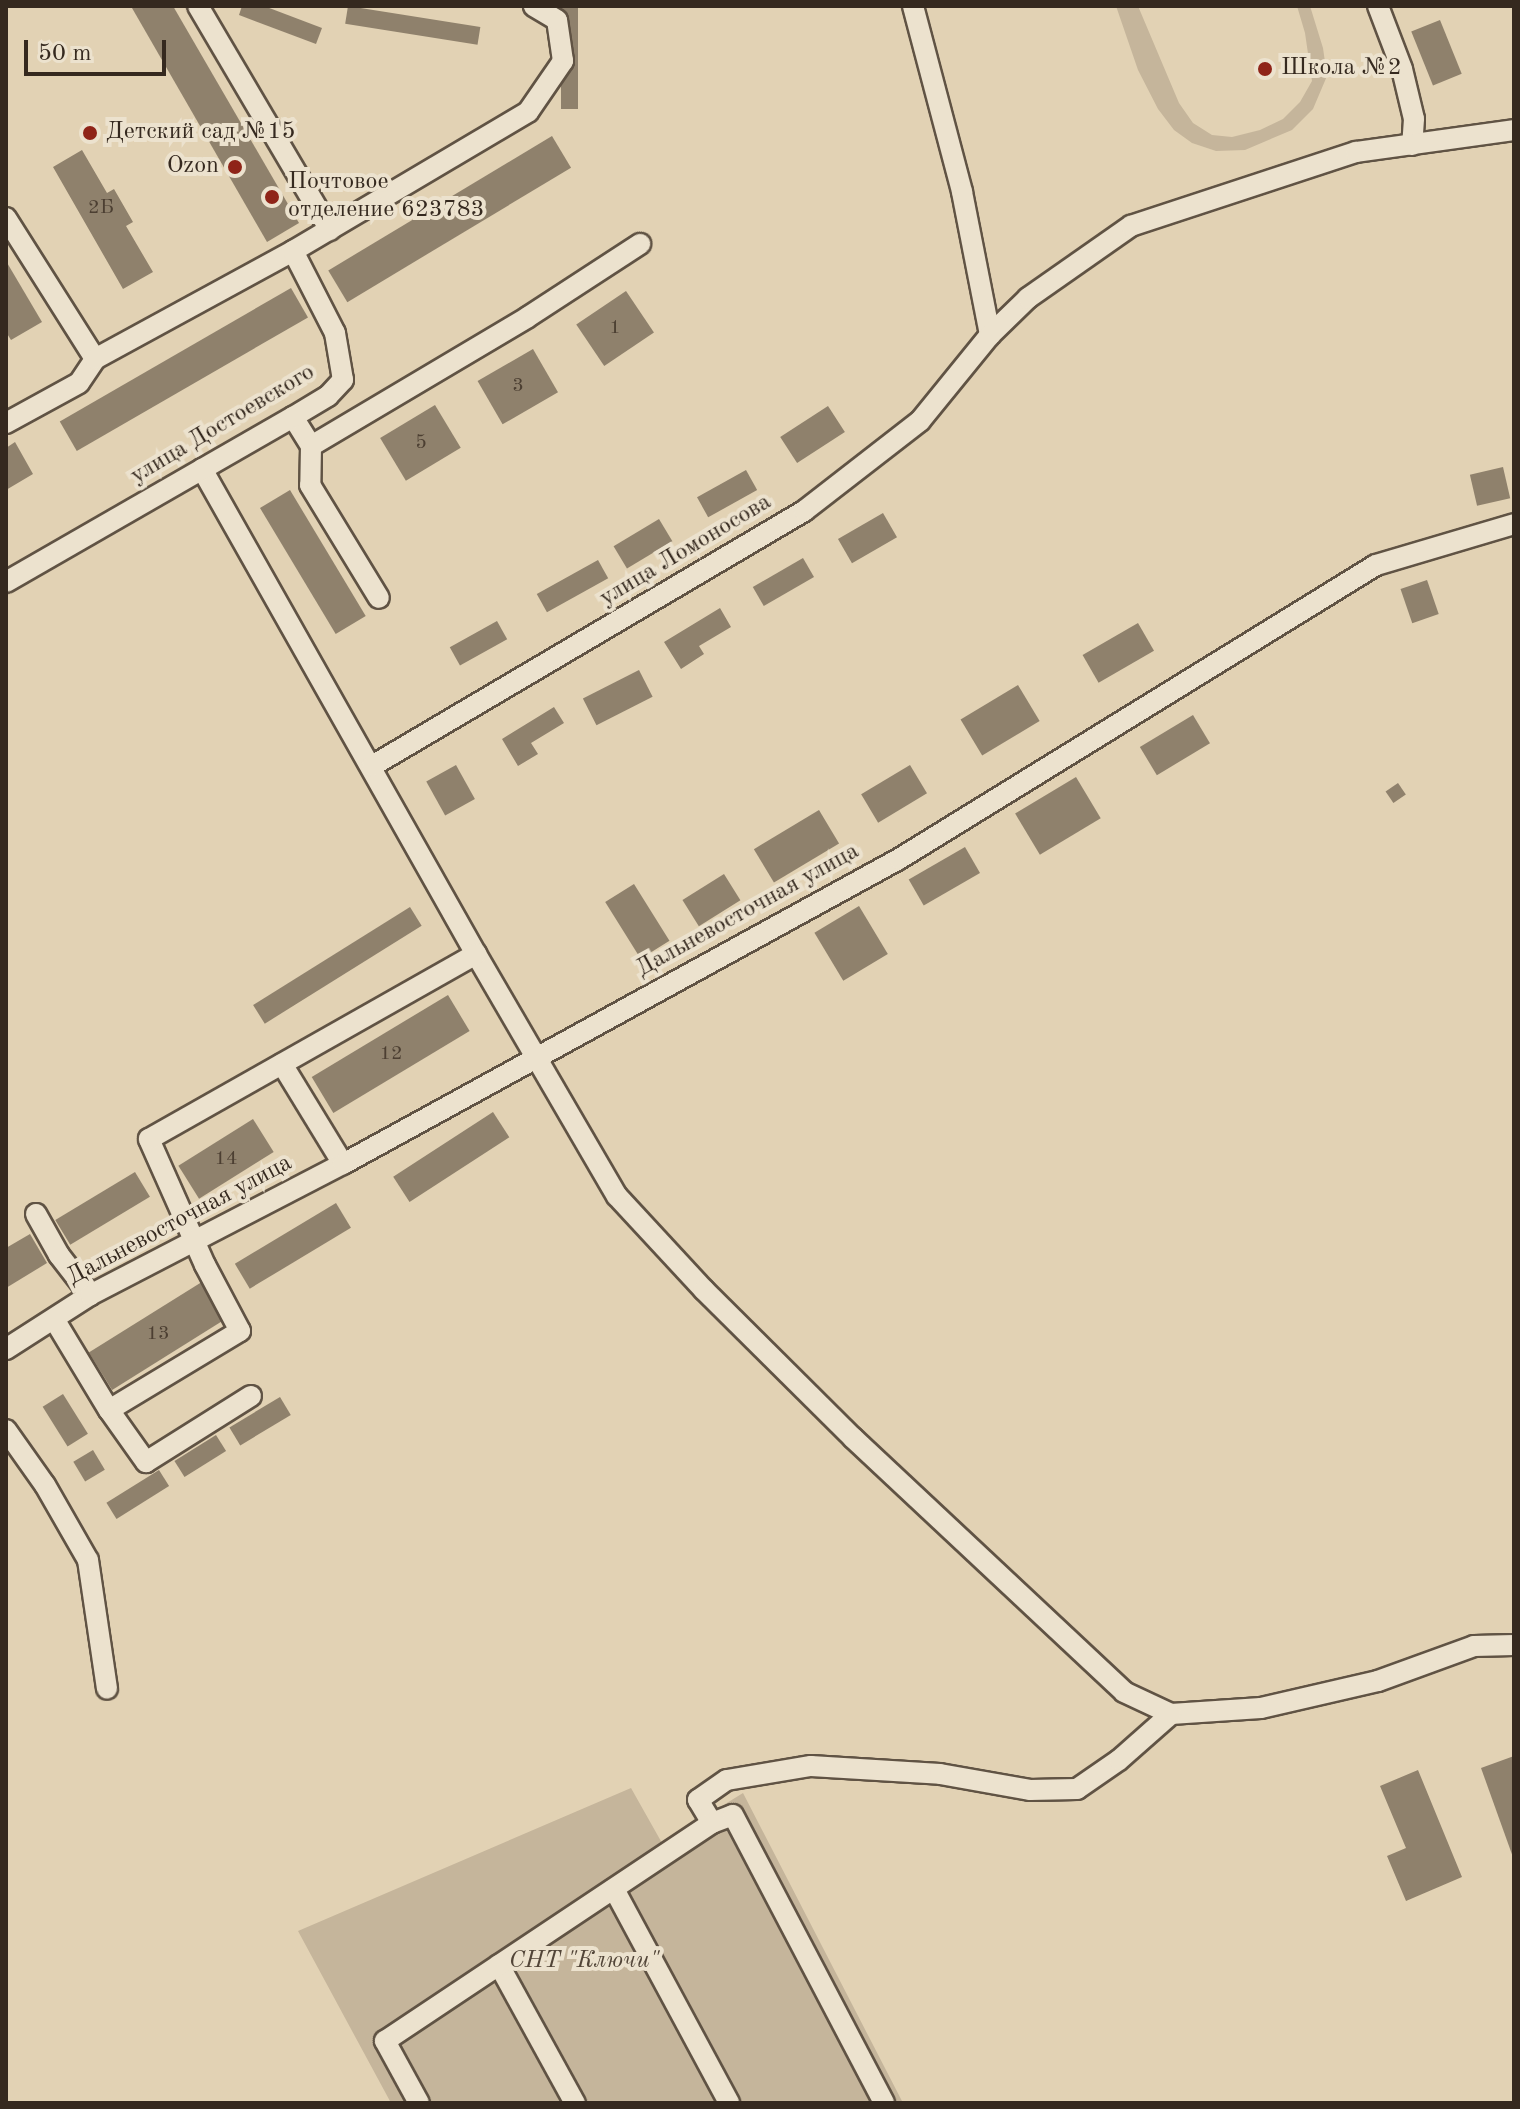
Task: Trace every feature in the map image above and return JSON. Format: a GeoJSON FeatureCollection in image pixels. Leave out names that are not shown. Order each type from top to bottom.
{"type":"FeatureCollection","features":[{"type":"Feature","properties":{"kind":"street"},"geometry":{"type":"LineString","coordinates":[[198,6],[330,230]]}},
{"type":"Feature","properties":{"kind":"street"},"geometry":{"type":"LineString","coordinates":[[6,423],[79,383],[95,359],[330,230],[528,112],[563,61],[557,20],[534,6]]}},
{"type":"Feature","properties":{"kind":"street"},"geometry":{"type":"LineString","coordinates":[[913,6],[962,192],[990,335]]}},
{"type":"Feature","properties":{"kind":"street"},"geometry":{"type":"LineString","coordinates":[[1378,6],[1402,69],[1414,119],[1412,145]]}},
{"type":"Feature","properties":{"kind":"street","name":"улица Ломоносова"},"geometry":{"type":"LineString","coordinates":[[372,766],[804,511],[920,421],[990,335],[1028,298],[1131,226],[1356,152],[1514,130]]}},
{"type":"Feature","properties":{"kind":"street"},"geometry":{"type":"LineString","coordinates":[[6,218],[95,359]]}},
{"type":"Feature","properties":{"kind":"street"},"geometry":{"type":"LineString","coordinates":[[311,446],[528,317],[640,244]]}},
{"type":"Feature","properties":{"kind":"street","name":"улица Достоевского"},"geometry":{"type":"LineString","coordinates":[[6,582],[293,417],[328,396],[343,380],[335,333],[293,251]]}},
{"type":"Feature","properties":{"kind":"street"},"geometry":{"type":"LineString","coordinates":[[293,417],[311,446],[310,485],[379,598]]}},
{"type":"Feature","properties":{"kind":"street"},"geometry":{"type":"LineString","coordinates":[[202,469],[476,954],[617,1196],[704,1290],[853,1438],[1124,1692],[1171,1714],[1261,1708],[1378,1681],[1474,1646],[1514,1645]]}},
{"type":"Feature","properties":{"kind":"street","name":"Дальневосточная улица"},"geometry":{"type":"LineString","coordinates":[[6,1349],[90,1295],[343,1164],[899,859],[1376,565],[1514,524]]}},
{"type":"Feature","properties":{"kind":"street"},"geometry":{"type":"LineString","coordinates":[[109,1410],[240,1331],[195,1242],[149,1139],[476,954]]}},
{"type":"Feature","properties":{"kind":"street"},"geometry":{"type":"LineString","coordinates":[[282,1064],[343,1164]]}},
{"type":"Feature","properties":{"kind":"street"},"geometry":{"type":"LineString","coordinates":[[36,1214],[59,1255],[90,1295]]}},
{"type":"Feature","properties":{"kind":"street"},"geometry":{"type":"LineString","coordinates":[[54,1319],[109,1410],[146,1462],[251,1396]]}},
{"type":"Feature","properties":{"kind":"street"},"geometry":{"type":"LineString","coordinates":[[6,1430],[45,1485],[88,1560],[107,1689]]}},
{"type":"Feature","properties":{"kind":"street"},"geometry":{"type":"LineString","coordinates":[[712,1823],[698,1800],[727,1780],[811,1766],[940,1774],[1030,1790],[1077,1789],[1119,1760],[1171,1714]]}},
{"type":"Feature","properties":{"kind":"street"},"geometry":{"type":"LineString","coordinates":[[419,2103],[385,2041],[712,1823],[733,1815],[884,2103]]}},
{"type":"Feature","properties":{"kind":"street"},"geometry":{"type":"LineString","coordinates":[[614,1889],[729,2103]]}},
{"type":"Feature","properties":{"kind":"street"},"geometry":{"type":"LineString","coordinates":[[499,1965],[575,2103]]}},
{"type":"Feature","properties":{"kind":"green space"},"geometry":{"type":"Polygon","coordinates":[[[1116,6],[1138,6],[1179,103],[1193,123],[1212,135],[1232,137],[1260,130],[1283,119],[1300,102],[1312,81],[1305,33],[1297,6],[1310,6],[1323,48],[1327,76],[1313,109],[1292,130],[1245,150],[1216,151],[1192,143],[1174,130],[1158,109],[1138,70],[1116,6]]]}},
{"type":"Feature","properties":{"kind":"green space","name":"СНТ \"Ключи\""},"geometry":{"type":"Polygon","coordinates":[[[631,1788],[662,1843],[743,1793],[903,2103],[391,2103],[298,1931],[631,1788]]]}},
{"type":"Feature","properties":{"kind":"building"},"geometry":{"type":"Polygon","coordinates":[[[173,6],[299,223],[267,242],[132,8],[173,6]]]}},
{"type":"Feature","properties":{"kind":"building"},"geometry":{"type":"Polygon","coordinates":[[[242,6],[264,6],[322,28],[316,44],[239,15],[242,6]]]}},
{"type":"Feature","properties":{"kind":"building"},"geometry":{"type":"Polygon","coordinates":[[[348,6],[480,27],[478,45],[345,24],[348,6]]]}},
{"type":"Feature","properties":{"kind":"building"},"geometry":{"type":"Polygon","coordinates":[[[561,6],[578,6],[578,109],[561,109],[561,6]]]}},
{"type":"Feature","properties":{"kind":"building"},"geometry":{"type":"Polygon","coordinates":[[[1440,20],[1462,74],[1433,85],[1411,32],[1440,20]]]}},
{"type":"Feature","properties":{"kind":"building"},"geometry":{"type":"Polygon","coordinates":[[[552,136],[571,168],[347,302],[328,270],[552,136]]]}},
{"type":"Feature","properties":{"kind":"building"},"geometry":{"type":"Polygon","coordinates":[[[82,150],[107,193],[114,189],[133,222],[126,226],[153,272],[123,289],[53,167],[82,150]]]}},
{"type":"Feature","properties":{"kind":"building"},"geometry":{"type":"Polygon","coordinates":[[[6,261],[42,322],[11,340],[6,332],[6,261]]]}},
{"type":"Feature","properties":{"kind":"building"},"geometry":{"type":"Polygon","coordinates":[[[291,288],[308,317],[77,451],[60,422],[291,288]]]}},
{"type":"Feature","properties":{"kind":"building"},"geometry":{"type":"Polygon","coordinates":[[[626,291],[654,332],[604,366],[576,325],[626,291]]]}},
{"type":"Feature","properties":{"kind":"building"},"geometry":{"type":"Polygon","coordinates":[[[533,349],[558,392],[503,424],[478,381],[533,349]]]}},
{"type":"Feature","properties":{"kind":"building"},"geometry":{"type":"Polygon","coordinates":[[[435,405],[461,448],[406,481],[380,438],[435,405]]]}},
{"type":"Feature","properties":{"kind":"building"},"geometry":{"type":"Polygon","coordinates":[[[828,406],[845,432],[797,463],[780,437],[828,406]]]}},
{"type":"Feature","properties":{"kind":"building"},"geometry":{"type":"Polygon","coordinates":[[[15,442],[33,474],[6,490],[6,448],[15,442]]]}},
{"type":"Feature","properties":{"kind":"building"},"geometry":{"type":"Polygon","coordinates":[[[1503,467],[1510,498],[1477,506],[1470,475],[1503,467]]]}},
{"type":"Feature","properties":{"kind":"building"},"geometry":{"type":"Polygon","coordinates":[[[746,470],[757,490],[708,517],[697,497],[746,470]]]}},
{"type":"Feature","properties":{"kind":"building"},"geometry":{"type":"Polygon","coordinates":[[[290,490],[366,616],[336,634],[260,508],[290,490]]]}},
{"type":"Feature","properties":{"kind":"building"},"geometry":{"type":"Polygon","coordinates":[[[883,513],[897,537],[852,563],[838,539],[883,513]]]}},
{"type":"Feature","properties":{"kind":"building"},"geometry":{"type":"Polygon","coordinates":[[[659,519],[672,541],[627,569],[614,546],[659,519]]]}},
{"type":"Feature","properties":{"kind":"building"},"geometry":{"type":"Polygon","coordinates":[[[803,558],[814,577],[764,606],[753,587],[803,558]]]}},
{"type":"Feature","properties":{"kind":"building"},"geometry":{"type":"Polygon","coordinates":[[[598,560],[608,578],[547,612],[537,594],[598,560]]]}},
{"type":"Feature","properties":{"kind":"building"},"geometry":{"type":"Polygon","coordinates":[[[1427,580],[1439,614],[1412,623],[1401,589],[1427,580]]]}},
{"type":"Feature","properties":{"kind":"building"},"geometry":{"type":"Polygon","coordinates":[[[720,608],[731,627],[699,646],[704,654],[681,669],[664,642],[720,608]]]}},
{"type":"Feature","properties":{"kind":"building"},"geometry":{"type":"Polygon","coordinates":[[[497,621],[507,639],[460,666],[450,647],[497,621]]]}},
{"type":"Feature","properties":{"kind":"building"},"geometry":{"type":"Polygon","coordinates":[[[1138,623],[1154,651],[1099,683],[1083,655],[1138,623]]]}},
{"type":"Feature","properties":{"kind":"building"},"geometry":{"type":"Polygon","coordinates":[[[639,670],[653,697],[596,725],[583,699],[639,670]]]}},
{"type":"Feature","properties":{"kind":"building"},"geometry":{"type":"Polygon","coordinates":[[[1018,685],[1040,721],[982,756],[961,720],[1018,685]]]}},
{"type":"Feature","properties":{"kind":"building"},"geometry":{"type":"Polygon","coordinates":[[[554,707],[564,723],[531,743],[538,754],[518,766],[502,739],[554,707]]]}},
{"type":"Feature","properties":{"kind":"building"},"geometry":{"type":"Polygon","coordinates":[[[1193,715],[1210,743],[1157,775],[1140,747],[1193,715]]]}},
{"type":"Feature","properties":{"kind":"building"},"geometry":{"type":"Polygon","coordinates":[[[456,765],[475,799],[445,816],[426,781],[456,765]]]}},
{"type":"Feature","properties":{"kind":"building"},"geometry":{"type":"Polygon","coordinates":[[[910,765],[927,793],[878,823],[861,794],[910,765]]]}},
{"type":"Feature","properties":{"kind":"building"},"geometry":{"type":"Polygon","coordinates":[[[1076,777],[1101,818],[1040,855],[1015,814],[1076,777]]]}},
{"type":"Feature","properties":{"kind":"building"},"geometry":{"type":"Polygon","coordinates":[[[1398,783],[1406,795],[1393,803],[1386,791],[1398,783]]]}},
{"type":"Feature","properties":{"kind":"building"},"geometry":{"type":"Polygon","coordinates":[[[819,810],[839,843],[774,883],[754,849],[819,810]]]}},
{"type":"Feature","properties":{"kind":"building"},"geometry":{"type":"Polygon","coordinates":[[[965,847],[980,873],[924,905],[909,880],[965,847]]]}},
{"type":"Feature","properties":{"kind":"building"},"geometry":{"type":"Polygon","coordinates":[[[724,874],[740,900],[699,926],[682,900],[724,874]]]}},
{"type":"Feature","properties":{"kind":"building"},"geometry":{"type":"Polygon","coordinates":[[[634,884],[670,941],[641,959],[605,902],[634,884]]]}},
{"type":"Feature","properties":{"kind":"building"},"geometry":{"type":"Polygon","coordinates":[[[859,906],[888,954],[843,981],[814,933],[859,906]]]}},
{"type":"Feature","properties":{"kind":"building"},"geometry":{"type":"Polygon","coordinates":[[[410,907],[422,926],[265,1024],[253,1005],[410,907]]]}},
{"type":"Feature","properties":{"kind":"building"},"geometry":{"type":"Polygon","coordinates":[[[448,995],[470,1031],[333,1113],[312,1077],[448,995]]]}},
{"type":"Feature","properties":{"kind":"building"},"geometry":{"type":"Polygon","coordinates":[[[493,1112],[509,1137],[410,1202],[393,1177],[493,1112]]]}},
{"type":"Feature","properties":{"kind":"building"},"geometry":{"type":"Polygon","coordinates":[[[253,1119],[274,1152],[199,1199],[178,1166],[253,1119]]]}},
{"type":"Feature","properties":{"kind":"building"},"geometry":{"type":"Polygon","coordinates":[[[135,1172],[150,1197],[70,1245],[55,1220],[135,1172]]]}},
{"type":"Feature","properties":{"kind":"building"},"geometry":{"type":"Polygon","coordinates":[[[336,1203],[351,1228],[250,1289],[235,1264],[336,1203]]]}},
{"type":"Feature","properties":{"kind":"building"},"geometry":{"type":"Polygon","coordinates":[[[30,1234],[47,1263],[6,1288],[6,1248],[30,1234]]]}},
{"type":"Feature","properties":{"kind":"building"},"geometry":{"type":"Polygon","coordinates":[[[205,1280],[228,1317],[112,1390],[89,1353],[205,1280]]]}},
{"type":"Feature","properties":{"kind":"building"},"geometry":{"type":"Polygon","coordinates":[[[63,1394],[88,1434],[68,1447],[43,1407],[63,1394]]]}},
{"type":"Feature","properties":{"kind":"building"},"geometry":{"type":"Polygon","coordinates":[[[280,1397],[291,1415],[240,1445],[229,1427],[280,1397]]]}},
{"type":"Feature","properties":{"kind":"building"},"geometry":{"type":"Polygon","coordinates":[[[216,1435],[226,1451],[185,1477],[174,1461],[216,1435]]]}},
{"type":"Feature","properties":{"kind":"building"},"geometry":{"type":"Polygon","coordinates":[[[93,1450],[105,1470],[85,1482],[73,1462],[93,1450]]]}},
{"type":"Feature","properties":{"kind":"building"},"geometry":{"type":"Polygon","coordinates":[[[159,1470],[169,1486],[116,1519],[106,1503],[159,1470]]]}},
{"type":"Feature","properties":{"kind":"building"},"geometry":{"type":"Polygon","coordinates":[[[1514,1756],[1514,1860],[1481,1768],[1514,1756]]]}},
{"type":"Feature","properties":{"kind":"building"},"geometry":{"type":"Polygon","coordinates":[[[1418,1770],[1462,1877],[1406,1901],[1387,1856],[1406,1848],[1380,1786],[1418,1770]]]}},
{"type":"Feature","properties":{"kind":"place","name":"Школа №2"},"geometry":{"type":"Point","coordinates":[1265,69]}},
{"type":"Feature","properties":{"kind":"place","name":"Детский сад №15"},"geometry":{"type":"Point","coordinates":[90,133]}},
{"type":"Feature","properties":{"kind":"place","name":"Ozon"},"geometry":{"type":"Point","coordinates":[235,167]}},
{"type":"Feature","properties":{"kind":"place","name":"Почтовое отделение 623783"},"geometry":{"type":"Point","coordinates":[272,197]}}]}
